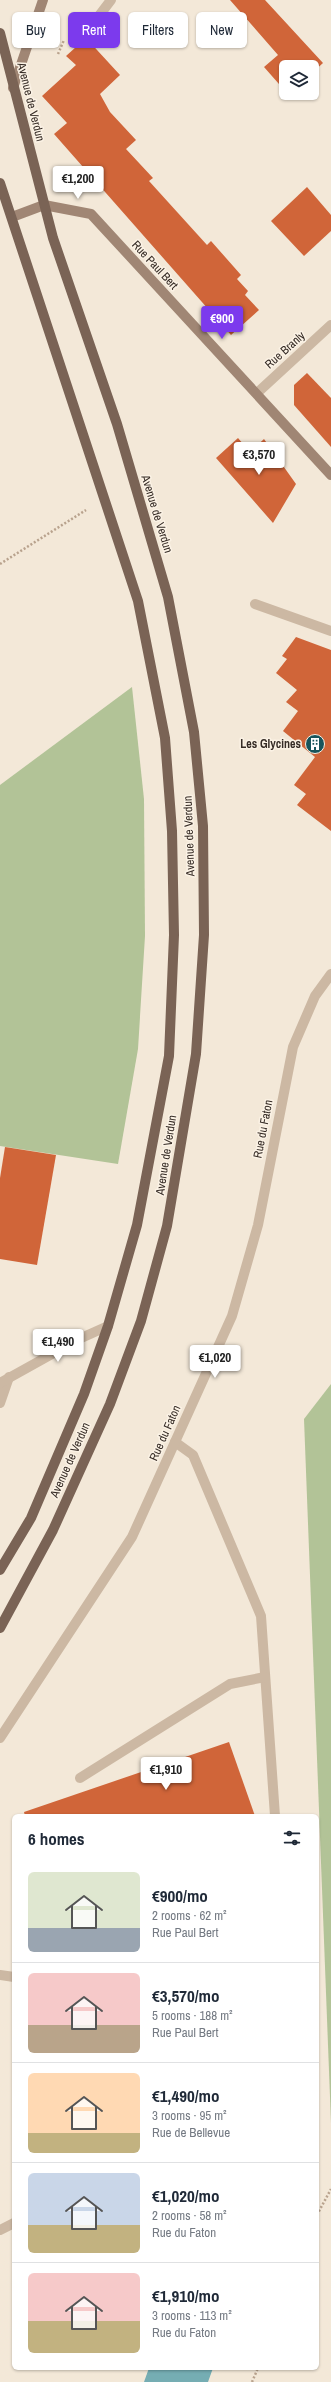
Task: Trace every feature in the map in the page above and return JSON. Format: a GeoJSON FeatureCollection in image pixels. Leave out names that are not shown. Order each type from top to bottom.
{"type":"FeatureCollection","features":[{"type":"Feature","properties":{"kind":"main road"},"geometry":{"type":"LineString","coordinates":[[13,88],[42,0]]}},
{"type":"Feature","properties":{"kind":"main road","name":"Avenue de Verdun"},"geometry":{"type":"LineString","coordinates":[[0,33],[53,238],[117,424],[168,597],[194,732],[203,826],[204,935],[196,1054],[167,1226],[141,1321],[110,1404],[53,1530],[0,1628]]}},
{"type":"Feature","properties":{"kind":"main road","name":"Avenue de Verdun"},"geometry":{"type":"LineString","coordinates":[[0,183],[138,601],[165,738],[172,831],[174,935],[169,1056],[137,1225],[108,1326],[84,1394],[31,1518],[0,1570]]}},
{"type":"Feature","properties":{"kind":"main road"},"geometry":{"type":"LineString","coordinates":[[12,217],[44,205]]}},
{"type":"Feature","properties":{"kind":"main road","name":"Rue Paul Bert"},"geometry":{"type":"LineString","coordinates":[[44,205],[91,214],[331,475]]}},
{"type":"Feature","properties":{"kind":"street"},"geometry":{"type":"LineString","coordinates":[[102,12],[111,0]]}},
{"type":"Feature","properties":{"kind":"street","name":"Rue Branly"},"geometry":{"type":"LineString","coordinates":[[257,393],[331,325]]}},
{"type":"Feature","properties":{"kind":"street"},"geometry":{"type":"LineString","coordinates":[[256,604],[331,631]]}},
{"type":"Feature","properties":{"kind":"street","name":"Rue du Faton"},"geometry":{"type":"LineString","coordinates":[[0,1738],[132,1537],[232,1316],[258,1225],[293,1047],[315,996],[331,974]]}},
{"type":"Feature","properties":{"kind":"street"},"geometry":{"type":"LineString","coordinates":[[0,1383],[79,1339],[108,1326]]}},
{"type":"Feature","properties":{"kind":"street"},"geometry":{"type":"LineString","coordinates":[[0,1403],[9,1377]]}},
{"type":"Feature","properties":{"kind":"street"},"geometry":{"type":"LineString","coordinates":[[175,1442],[193,1455],[261,1616],[274,1814]]}},
{"type":"Feature","properties":{"kind":"street"},"geometry":{"type":"LineString","coordinates":[[80,1778],[230,1684],[265,1677]]}},
{"type":"Feature","properties":{"kind":"street"},"geometry":{"type":"LineString","coordinates":[[0,1975],[12,1977]]}},
{"type":"Feature","properties":{"kind":"street"},"geometry":{"type":"LineString","coordinates":[[0,2230],[12,2224]]}},
{"type":"Feature","properties":{"kind":"path"},"geometry":{"type":"LineString","coordinates":[[0,564],[86,510]]}},
{"type":"Feature","properties":{"kind":"path"},"geometry":{"type":"LineString","coordinates":[[319,2210],[331,2189]]}},
{"type":"Feature","properties":{"kind":"path"},"geometry":{"type":"LineString","coordinates":[[252,2382],[257,2370]]}},
{"type":"Feature","properties":{"kind":"green space"},"geometry":{"type":"Polygon","coordinates":[[[132,687],[144,799],[145,936],[138,1049],[118,1164],[0,1146],[0,785],[132,687]]]}},
{"type":"Feature","properties":{"kind":"green space"},"geometry":{"type":"Polygon","coordinates":[[[331,1384],[331,2123],[304,1419],[331,1384]]]}},
{"type":"Feature","properties":{"kind":"water"},"geometry":{"type":"Polygon","coordinates":[[[148,2370],[212,2370],[208,2382],[144,2382],[148,2370]]]}},
{"type":"Feature","properties":{"kind":"building"},"geometry":{"type":"Polygon","coordinates":[[[230,0],[265,0],[323,63],[319,67],[319,60],[279,60],[279,84],[264,67],[278,55],[247,19],[247,12],[240,12],[230,0]]]}},
{"type":"Feature","properties":{"kind":"building"},"geometry":{"type":"Polygon","coordinates":[[[75,48],[95,48],[120,75],[100,94],[110,112],[136,140],[126,149],[153,178],[149,181],[207,245],[211,241],[241,275],[237,279],[248,291],[245,295],[259,310],[231,335],[54,134],[67,123],[42,96],[76,65],[66,56],[75,48]]]}},
{"type":"Feature","properties":{"kind":"building"},"geometry":{"type":"Polygon","coordinates":[[[307,187],[331,215],[331,231],[304,256],[271,221],[307,187]]]}},
{"type":"Feature","properties":{"kind":"building"},"geometry":{"type":"Polygon","coordinates":[[[307,373],[331,398],[331,447],[294,405],[294,385],[307,373]]]}},
{"type":"Feature","properties":{"kind":"building"},"geometry":{"type":"Polygon","coordinates":[[[238,438],[250,452],[264,439],[296,484],[273,523],[216,458],[238,438]]]}},
{"type":"Feature","properties":{"kind":"building","name":"Les Glycines"},"geometry":{"type":"Polygon","coordinates":[[[296,637],[331,650],[331,831],[297,805],[306,794],[294,785],[315,757],[283,731],[298,711],[286,702],[297,690],[276,673],[287,659],[282,656],[296,637]]]}},
{"type":"Feature","properties":{"kind":"building"},"geometry":{"type":"Polygon","coordinates":[[[5,1147],[56,1155],[37,1265],[0,1259],[0,1178],[5,1147]]]}},
{"type":"Feature","properties":{"kind":"building"},"geometry":{"type":"Polygon","coordinates":[[[229,1742],[254,1814],[24,1814],[24,1812],[229,1742]]]}},
{"type":"Feature","properties":{"kind":"place","name":"Les Glycines"},"geometry":{"type":"Point","coordinates":[315,744]}}]}
